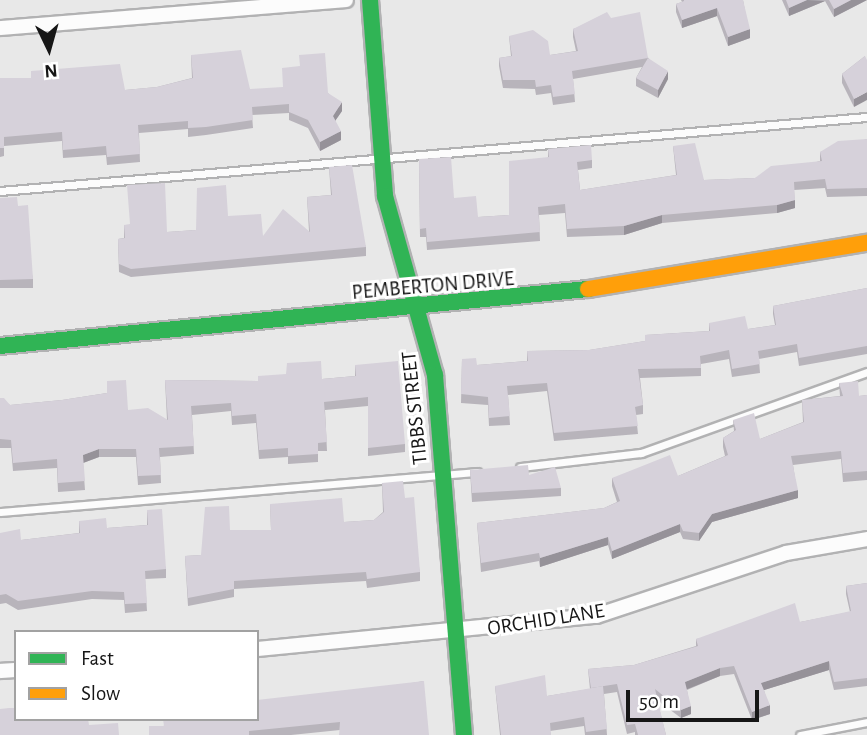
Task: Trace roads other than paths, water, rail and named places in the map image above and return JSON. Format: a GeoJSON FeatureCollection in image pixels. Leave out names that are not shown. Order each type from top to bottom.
{"type":"FeatureCollection","features":[{"type":"Feature","properties":{"kind":"street"},"geometry":{"type":"LineString","coordinates":[[0,28],[346,0]]}},
{"type":"Feature","properties":{"kind":"street","name":"TIBBS STREET"},"geometry":{"type":"LineString","coordinates":[[370,0],[382,158],[396,249],[435,375],[464,735]]}},
{"type":"Feature","properties":{"kind":"street","name":"PEMBERTON DRIVE"},"geometry":{"type":"LineString","coordinates":[[0,346],[415,309],[615,288],[867,243]]}},
{"type":"Feature","properties":{"kind":"street","name":"ORCHID LANE"},"geometry":{"type":"LineString","coordinates":[[259,649],[596,617],[786,553],[867,539]]}},
{"type":"Feature","properties":{"kind":"lane"},"geometry":{"type":"LineString","coordinates":[[0,191],[867,117]]}},
{"type":"Feature","properties":{"kind":"lane"},"geometry":{"type":"LineString","coordinates":[[509,468],[641,453],[867,372]]}},
{"type":"Feature","properties":{"kind":"lane"},"geometry":{"type":"LineString","coordinates":[[0,512],[496,470]]}},
{"type":"Feature","properties":{"kind":"lane"},"geometry":{"type":"LineString","coordinates":[[800,735],[867,722]]}}]}
